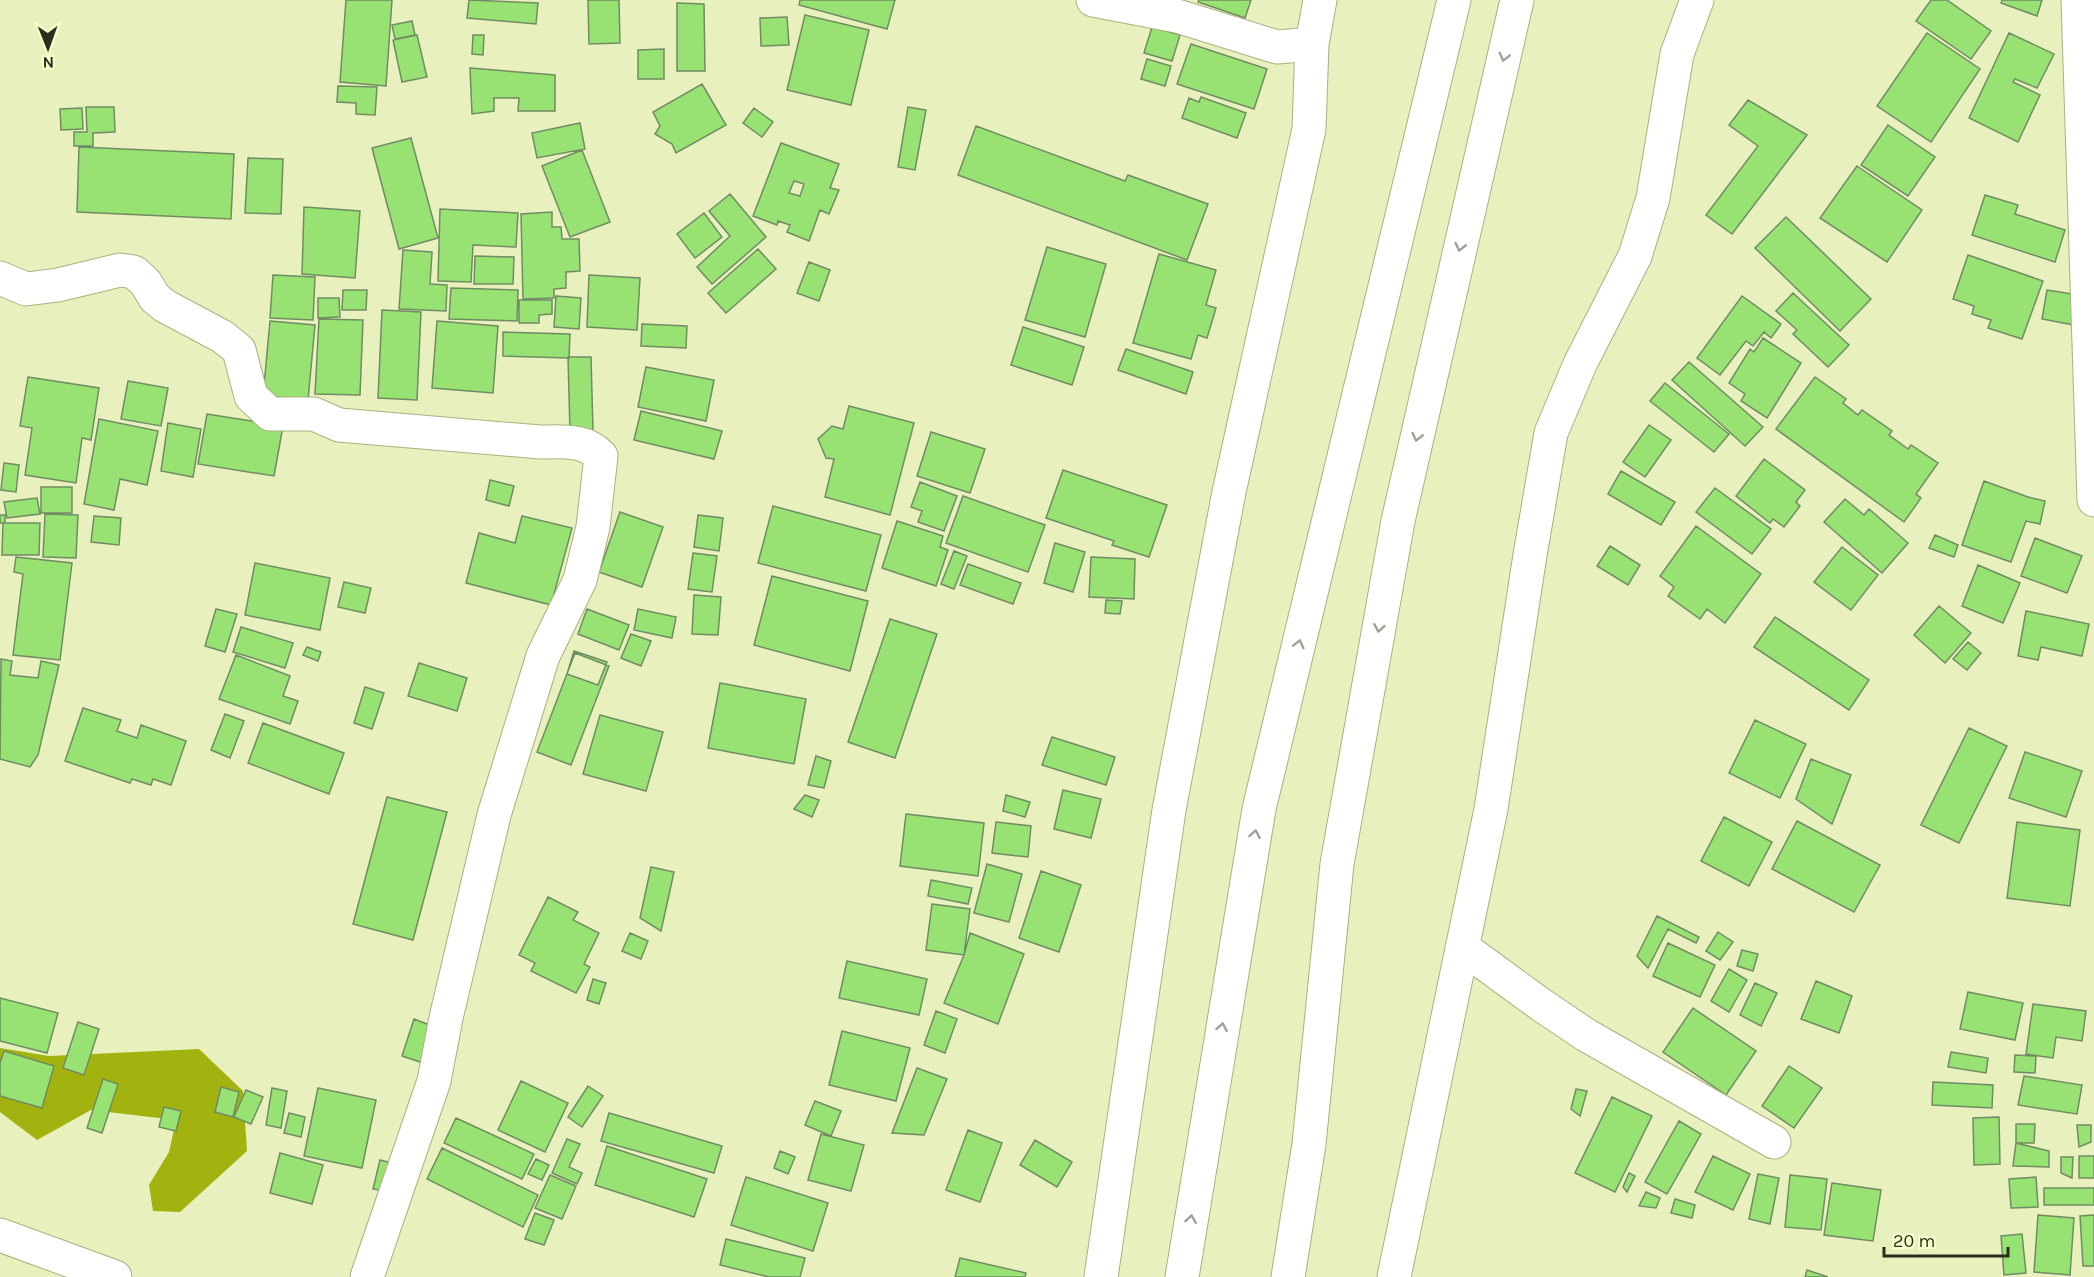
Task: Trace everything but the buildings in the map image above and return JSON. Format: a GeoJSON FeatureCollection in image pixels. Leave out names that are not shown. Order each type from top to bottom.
{"type":"FeatureCollection","features":[{"type":"Feature","properties":{"kind":"main road"},"geometry":{"type":"LineString","coordinates":[[1093,0],[1177,16],[1277,47],[1312,44]]}},
{"type":"Feature","properties":{"kind":"main road"},"geometry":{"type":"LineString","coordinates":[[1101,1277],[1169,810],[1229,492],[1309,129],[1312,44],[1320,0]]}},
{"type":"Feature","properties":{"kind":"main road"},"geometry":{"type":"LineString","coordinates":[[1182,1277],[1259,809],[1454,0]]}},
{"type":"Feature","properties":{"kind":"main road"},"geometry":{"type":"LineString","coordinates":[[1288,1277],[1309,1144],[1337,864],[1396,532],[1517,0]]}},
{"type":"Feature","properties":{"kind":"main road"},"geometry":{"type":"LineString","coordinates":[[1394,1277],[1491,809],[1551,433],[1580,364],[1635,256],[1653,198],[1677,54],[1697,0]]}},
{"type":"Feature","properties":{"kind":"main road"},"geometry":{"type":"LineString","coordinates":[[2078,0],[2094,500]]}},
{"type":"Feature","properties":{"kind":"main road"},"geometry":{"type":"LineString","coordinates":[[0,278],[26,289],[58,285],[120,270],[134,272],[145,282],[155,298],[165,306],[224,337],[239,350],[251,396],[270,414],[314,414],[339,425],[540,442],[571,441],[593,448],[601,456],[593,527],[580,580],[543,656],[494,815],[446,1018],[434,1082],[367,1277]]}},
{"type":"Feature","properties":{"kind":"main road"},"geometry":{"type":"LineString","coordinates":[[1462,947],[1586,1035],[1774,1142]]}},
{"type":"Feature","properties":{"kind":"main road"},"geometry":{"type":"LineString","coordinates":[[0,1235],[50,1266],[115,1277]]}},
{"type":"Feature","properties":{"kind":"green space"},"geometry":{"type":"Polygon","coordinates":[[[0,1048],[49,1056],[199,1049],[243,1091],[247,1151],[180,1212],[153,1211],[149,1185],[169,1152],[176,1120],[91,1110],[37,1140],[0,1112],[0,1048]]]}}]}
